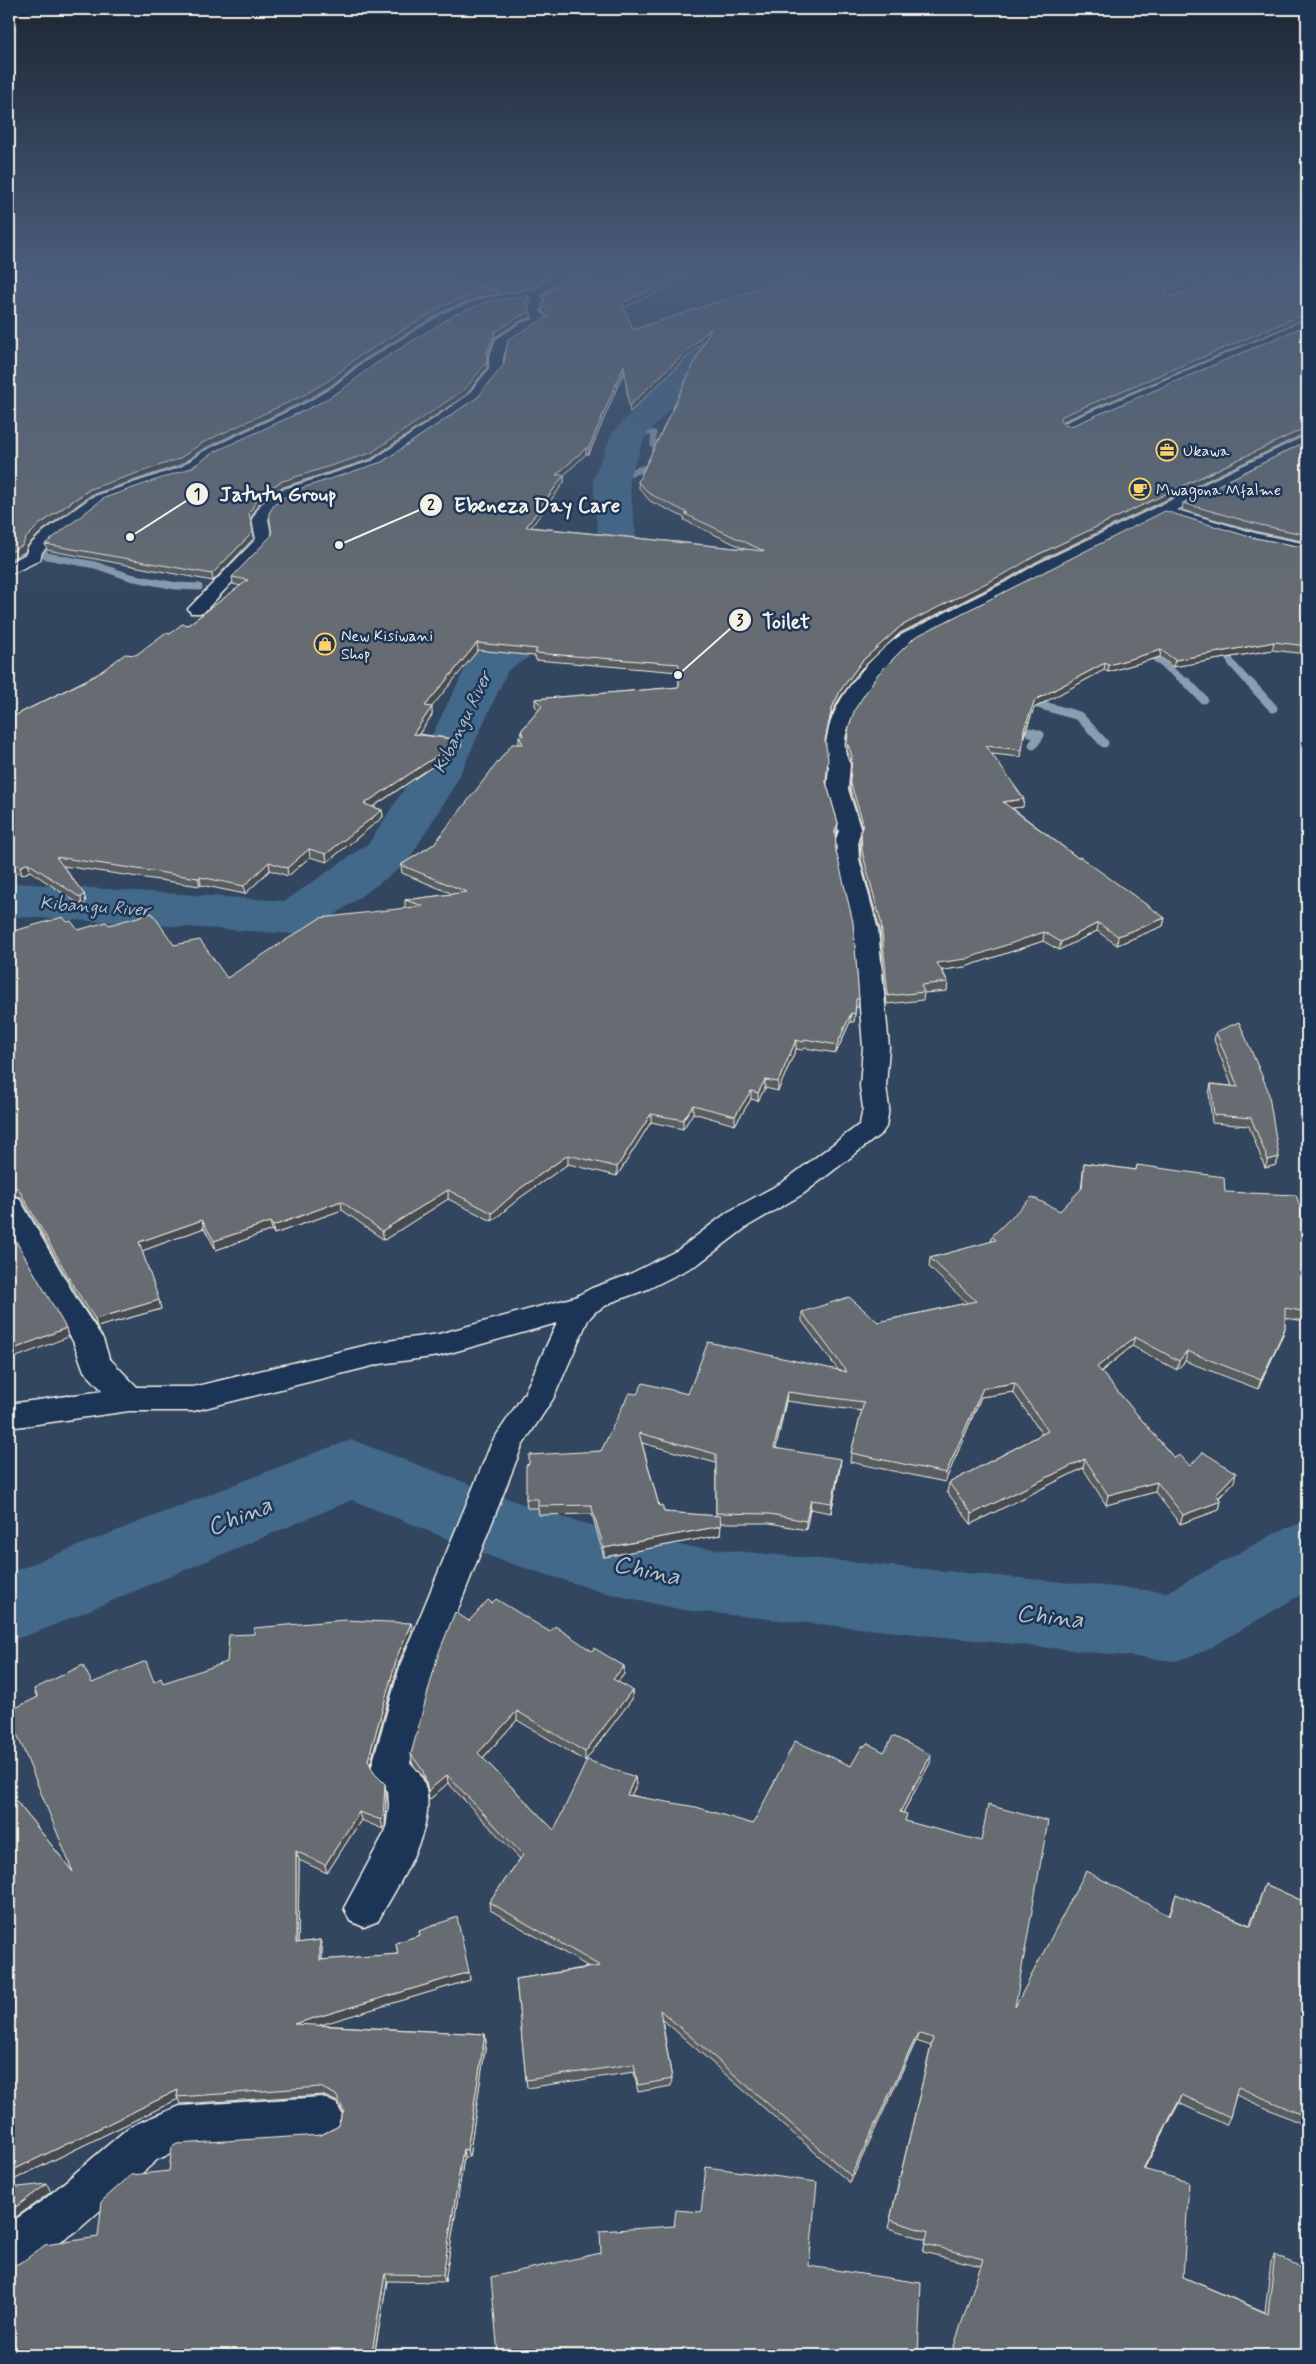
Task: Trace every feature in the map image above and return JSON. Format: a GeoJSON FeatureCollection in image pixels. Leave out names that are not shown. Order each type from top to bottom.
{"type":"FeatureCollection","features":[{"type":"Feature","properties":{"kind":"street"},"geometry":{"type":"LineString","coordinates":[[9,570],[30,560],[34,556],[34,551],[49,536],[98,500],[186,470],[209,454],[312,405],[338,390],[351,379]]}},
{"type":"Feature","properties":{"kind":"street"},"geometry":{"type":"LineString","coordinates":[[197,609],[264,540],[260,518],[262,513],[272,503],[287,493],[301,488],[370,468],[472,399],[488,379]]}},
{"type":"Feature","properties":{"kind":"street"},"geometry":{"type":"LineString","coordinates":[[1067,426],[1177,379]]}},
{"type":"Feature","properties":{"kind":"street"},"geometry":{"type":"LineString","coordinates":[[9,1416],[129,1399],[193,1399],[380,1353],[439,1344],[585,1305],[602,1295],[638,1282],[688,1257],[738,1219],[793,1188],[873,1127],[876,1108],[873,1086],[876,1046],[866,930],[848,859],[846,839],[850,831],[841,806],[836,773],[840,764],[836,761],[836,741],[841,720],[857,689],[893,649],[907,639],[1016,584],[1043,568],[1254,467],[1307,439]]}},
{"type":"Feature","properties":{"kind":"street"},"geometry":{"type":"LineString","coordinates":[[1161,510],[1255,538],[1307,549]]}},
{"type":"Feature","properties":{"kind":"street"},"geometry":{"type":"LineString","coordinates":[[9,1205],[66,1306],[88,1339],[95,1363],[129,1399]]}},
{"type":"Feature","properties":{"kind":"street"},"geometry":{"type":"LineString","coordinates":[[364,1908],[405,1833],[408,1805],[406,1783],[390,1769],[419,1663],[508,1442],[537,1399],[576,1315],[585,1305]]}},
{"type":"Feature","properties":{"kind":"street"},"geometry":{"type":"LineString","coordinates":[[9,2251],[62,2214],[143,2143],[180,2128],[322,2118]]}},
{"type":"Feature","properties":{"kind":"building"},"geometry":{"type":"Polygon","coordinates":[[[9,379],[330,379],[306,394],[202,443],[179,459],[90,489],[40,524],[25,539],[23,545],[9,553],[9,379]]]}},
{"type":"Feature","properties":{"kind":"building"},"geometry":{"type":"Polygon","coordinates":[[[355,379],[473,379],[465,389],[371,453],[280,482],[259,496],[249,513],[253,532],[212,574],[45,544],[104,498],[191,468],[214,452],[318,404],[355,379]]]}},
{"type":"Feature","properties":{"kind":"building"},"geometry":{"type":"Polygon","coordinates":[[[492,379],[618,379],[589,448],[586,448],[556,475],[564,475],[526,527],[764,551],[685,514],[688,513],[650,494],[638,482],[687,379],[1149,379],[1062,416],[1059,421],[1067,426],[1074,425],[1180,379],[1307,379],[1307,427],[1037,555],[1010,571],[901,626],[862,661],[840,691],[832,708],[825,740],[828,759],[826,782],[838,823],[835,831],[836,851],[853,922],[859,999],[856,999],[855,1014],[851,1013],[837,1045],[805,1039],[804,1042],[796,1040],[778,1082],[765,1080],[758,1093],[751,1091],[735,1116],[693,1105],[683,1120],[651,1114],[617,1167],[568,1155],[521,1188],[492,1213],[448,1190],[382,1231],[341,1201],[273,1226],[270,1222],[214,1241],[202,1220],[139,1242],[159,1300],[95,1319],[76,1290],[18,1188],[9,1186],[9,928],[14,931],[63,917],[67,922],[71,921],[78,930],[106,922],[109,925],[152,913],[174,945],[200,940],[227,978],[320,918],[423,906],[405,900],[467,892],[401,865],[434,844],[512,744],[523,744],[519,736],[524,735],[521,731],[542,706],[535,699],[679,687],[679,664],[535,653],[537,649],[477,643],[425,706],[432,707],[413,734],[461,740],[364,804],[382,810],[326,854],[309,849],[287,868],[269,862],[244,886],[200,877],[56,857],[84,894],[81,898],[28,863],[20,867],[9,859],[9,716],[14,716],[95,676],[125,654],[136,655],[165,633],[170,634],[182,624],[188,625],[248,580],[232,577],[272,535],[269,513],[274,505],[293,491],[382,462],[478,397],[492,379]]]}},
{"type":"Feature","properties":{"kind":"building"},"geometry":{"type":"Polygon","coordinates":[[[626,379],[657,379],[629,406],[626,379]]]}},
{"type":"Feature","properties":{"kind":"building"},"geometry":{"type":"Polygon","coordinates":[[[1307,441],[1307,535],[1260,525],[1183,503],[1307,441]]]}},
{"type":"Feature","properties":{"kind":"building"},"geometry":{"type":"Polygon","coordinates":[[[1165,511],[1250,537],[1307,548],[1307,646],[1274,642],[1175,660],[1161,650],[1109,665],[1105,663],[1035,700],[1024,729],[1022,750],[986,746],[1024,799],[1003,802],[1078,858],[1080,857],[1165,918],[1118,936],[1098,923],[1061,942],[1044,932],[966,959],[937,963],[948,982],[921,985],[924,992],[888,996],[881,922],[862,851],[861,831],[863,823],[850,781],[852,756],[847,742],[849,726],[855,709],[878,674],[915,637],[1165,511]]]}},
{"type":"Feature","properties":{"kind":"building"},"geometry":{"type":"Polygon","coordinates":[[[1239,1022],[1268,1090],[1279,1157],[1268,1160],[1251,1118],[1214,1115],[1211,1084],[1238,1087],[1216,1032],[1239,1022]]]}},
{"type":"Feature","properties":{"kind":"building"},"geometry":{"type":"Polygon","coordinates":[[[1084,1163],[1136,1170],[1137,1165],[1224,1177],[1225,1192],[1296,1195],[1301,1210],[1302,1279],[1307,1280],[1307,1312],[1285,1308],[1285,1328],[1261,1380],[1187,1351],[1179,1361],[1135,1337],[1097,1367],[1174,1458],[1180,1455],[1190,1466],[1203,1452],[1236,1473],[1216,1494],[1221,1501],[1183,1515],[1157,1482],[1108,1495],[1085,1459],[972,1514],[949,1483],[1048,1431],[1015,1383],[983,1388],[946,1473],[851,1453],[864,1402],[787,1392],[774,1448],[841,1459],[832,1503],[811,1500],[806,1521],[770,1514],[716,1513],[716,1454],[639,1433],[659,1506],[662,1505],[664,1512],[720,1516],[721,1526],[604,1548],[591,1505],[538,1506],[538,1499],[526,1499],[526,1465],[529,1464],[529,1455],[601,1451],[629,1393],[637,1394],[643,1383],[688,1394],[708,1342],[847,1372],[802,1312],[849,1297],[878,1322],[976,1301],[930,1258],[996,1240],[992,1236],[1032,1197],[1060,1211],[1082,1188],[1084,1163]]]}},
{"type":"Feature","properties":{"kind":"building"},"geometry":{"type":"Polygon","coordinates":[[[9,1229],[66,1328],[9,1351],[9,1229]]]}},
{"type":"Feature","properties":{"kind":"building"},"geometry":{"type":"Polygon","coordinates":[[[496,1599],[550,1632],[555,1626],[592,1651],[594,1648],[624,1666],[613,1679],[632,1690],[585,1752],[517,1711],[478,1753],[554,1830],[587,1760],[635,1777],[627,1795],[696,1807],[753,1824],[795,1741],[851,1766],[863,1745],[864,1747],[867,1743],[884,1752],[893,1736],[931,1755],[900,1812],[907,1814],[905,1821],[981,1841],[988,1805],[1048,1821],[1015,2007],[1086,1871],[1170,1916],[1176,1894],[1251,1926],[1265,1884],[1307,1903],[1307,2117],[1238,2087],[1230,2117],[1182,2095],[1143,2169],[1189,2182],[1183,2277],[1268,2314],[1275,2255],[1307,2270],[1307,2355],[951,2355],[983,2259],[925,2244],[928,2232],[890,2220],[933,2038],[918,2033],[851,2176],[660,2010],[672,2079],[638,2085],[634,2064],[526,2080],[516,1979],[600,1966],[489,1902],[523,1855],[447,1775],[428,1791],[423,1771],[411,1754],[438,1655],[455,1612],[469,1621],[488,1600],[492,1603],[496,1599]]]}},
{"type":"Feature","properties":{"kind":"building"},"geometry":{"type":"Polygon","coordinates":[[[345,1620],[411,1623],[398,1654],[368,1760],[374,1773],[385,1784],[383,1817],[381,1820],[359,1812],[325,1865],[296,1851],[296,1943],[320,1940],[320,1960],[398,1954],[396,1943],[420,1935],[419,1931],[457,1917],[469,1972],[294,2024],[485,2034],[467,2150],[463,2149],[443,2275],[385,2274],[372,2352],[433,2355],[9,2355],[9,2267],[22,2262],[45,2245],[98,2237],[102,2201],[131,2175],[169,2171],[172,2147],[177,2144],[321,2135],[337,2127],[344,2111],[336,2095],[320,2087],[177,2097],[178,2090],[9,2172],[9,2010],[13,2006],[9,2002],[9,1792],[73,1872],[9,1711],[38,1697],[34,1689],[83,1665],[92,1683],[146,1661],[154,1682],[161,1678],[163,1683],[227,1662],[229,1635],[254,1634],[254,1628],[345,1620]]]}},
{"type":"Feature","properties":{"kind":"building"},"geometry":{"type":"Polygon","coordinates":[[[706,2167],[817,2182],[809,2266],[921,2283],[918,2355],[498,2355],[491,2277],[601,2253],[600,2231],[674,2226],[676,2210],[701,2212],[706,2167]]]}},
{"type":"Feature","properties":{"kind":"building"},"geometry":{"type":"Polygon","coordinates":[[[47,2184],[9,2212],[9,2188],[47,2184]]]}},
{"type":"Feature","properties":{"kind":"waterway","name":"Kibangu River"},"geometry":{"type":"LineString","coordinates":[[9,900],[296,918],[388,853],[432,783],[490,663],[521,644],[519,634],[588,601],[614,573],[626,555],[617,537],[611,478],[630,432],[679,379]]}},
{"type":"Feature","properties":{"kind":"waterway"},"geometry":{"type":"LineString","coordinates":[[630,432],[654,433],[653,445]]}},
{"type":"Feature","properties":{"kind":"waterway"},"geometry":{"type":"LineString","coordinates":[[611,478],[660,464]]}},
{"type":"Feature","properties":{"kind":"waterway"},"geometry":{"type":"LineString","coordinates":[[48,540],[41,550],[47,556],[95,565],[130,577],[176,586],[199,587]]}},
{"type":"Feature","properties":{"kind":"waterway"},"geometry":{"type":"LineString","coordinates":[[1220,645],[1233,665],[1250,684]]}},
{"type":"Feature","properties":{"kind":"waterway"},"geometry":{"type":"LineString","coordinates":[[1145,650],[1188,684]]}},
{"type":"Feature","properties":{"kind":"waterway"},"geometry":{"type":"LineString","coordinates":[[1187,682],[1203,699]]}},
{"type":"Feature","properties":{"kind":"waterway"},"geometry":{"type":"LineString","coordinates":[[1249,682],[1273,708]]}},
{"type":"Feature","properties":{"kind":"waterway"},"geometry":{"type":"LineString","coordinates":[[1027,701],[1079,716],[1104,743]]}},
{"type":"Feature","properties":{"kind":"waterway"},"geometry":{"type":"LineString","coordinates":[[1030,732],[1040,735],[1033,745]]}},
{"type":"Feature","properties":{"kind":"waterway","name":"China"},"geometry":{"type":"LineString","coordinates":[[9,1608],[352,1469],[527,1538],[602,1560],[683,1578],[1176,1627],[1307,1553]]}},
{"type":"Feature","properties":{"kind":"place","name":"Ukawa"},"geometry":{"type":"Point","coordinates":[1167,450]}},
{"type":"Feature","properties":{"kind":"place","name":"Mwagona Mfalme"},"geometry":{"type":"Point","coordinates":[1140,489]}},
{"type":"Feature","properties":{"kind":"place","name":"Jatutu Group"},"geometry":{"type":"Point","coordinates":[130,537]}},
{"type":"Feature","properties":{"kind":"place","name":"Ebeneza Day Care"},"geometry":{"type":"Point","coordinates":[339,545]}},
{"type":"Feature","properties":{"kind":"place","name":"New Kisiwani Shop"},"geometry":{"type":"Point","coordinates":[325,644]}},
{"type":"Feature","properties":{"kind":"place","name":"Toilet"},"geometry":{"type":"Point","coordinates":[678,675]}}]}
